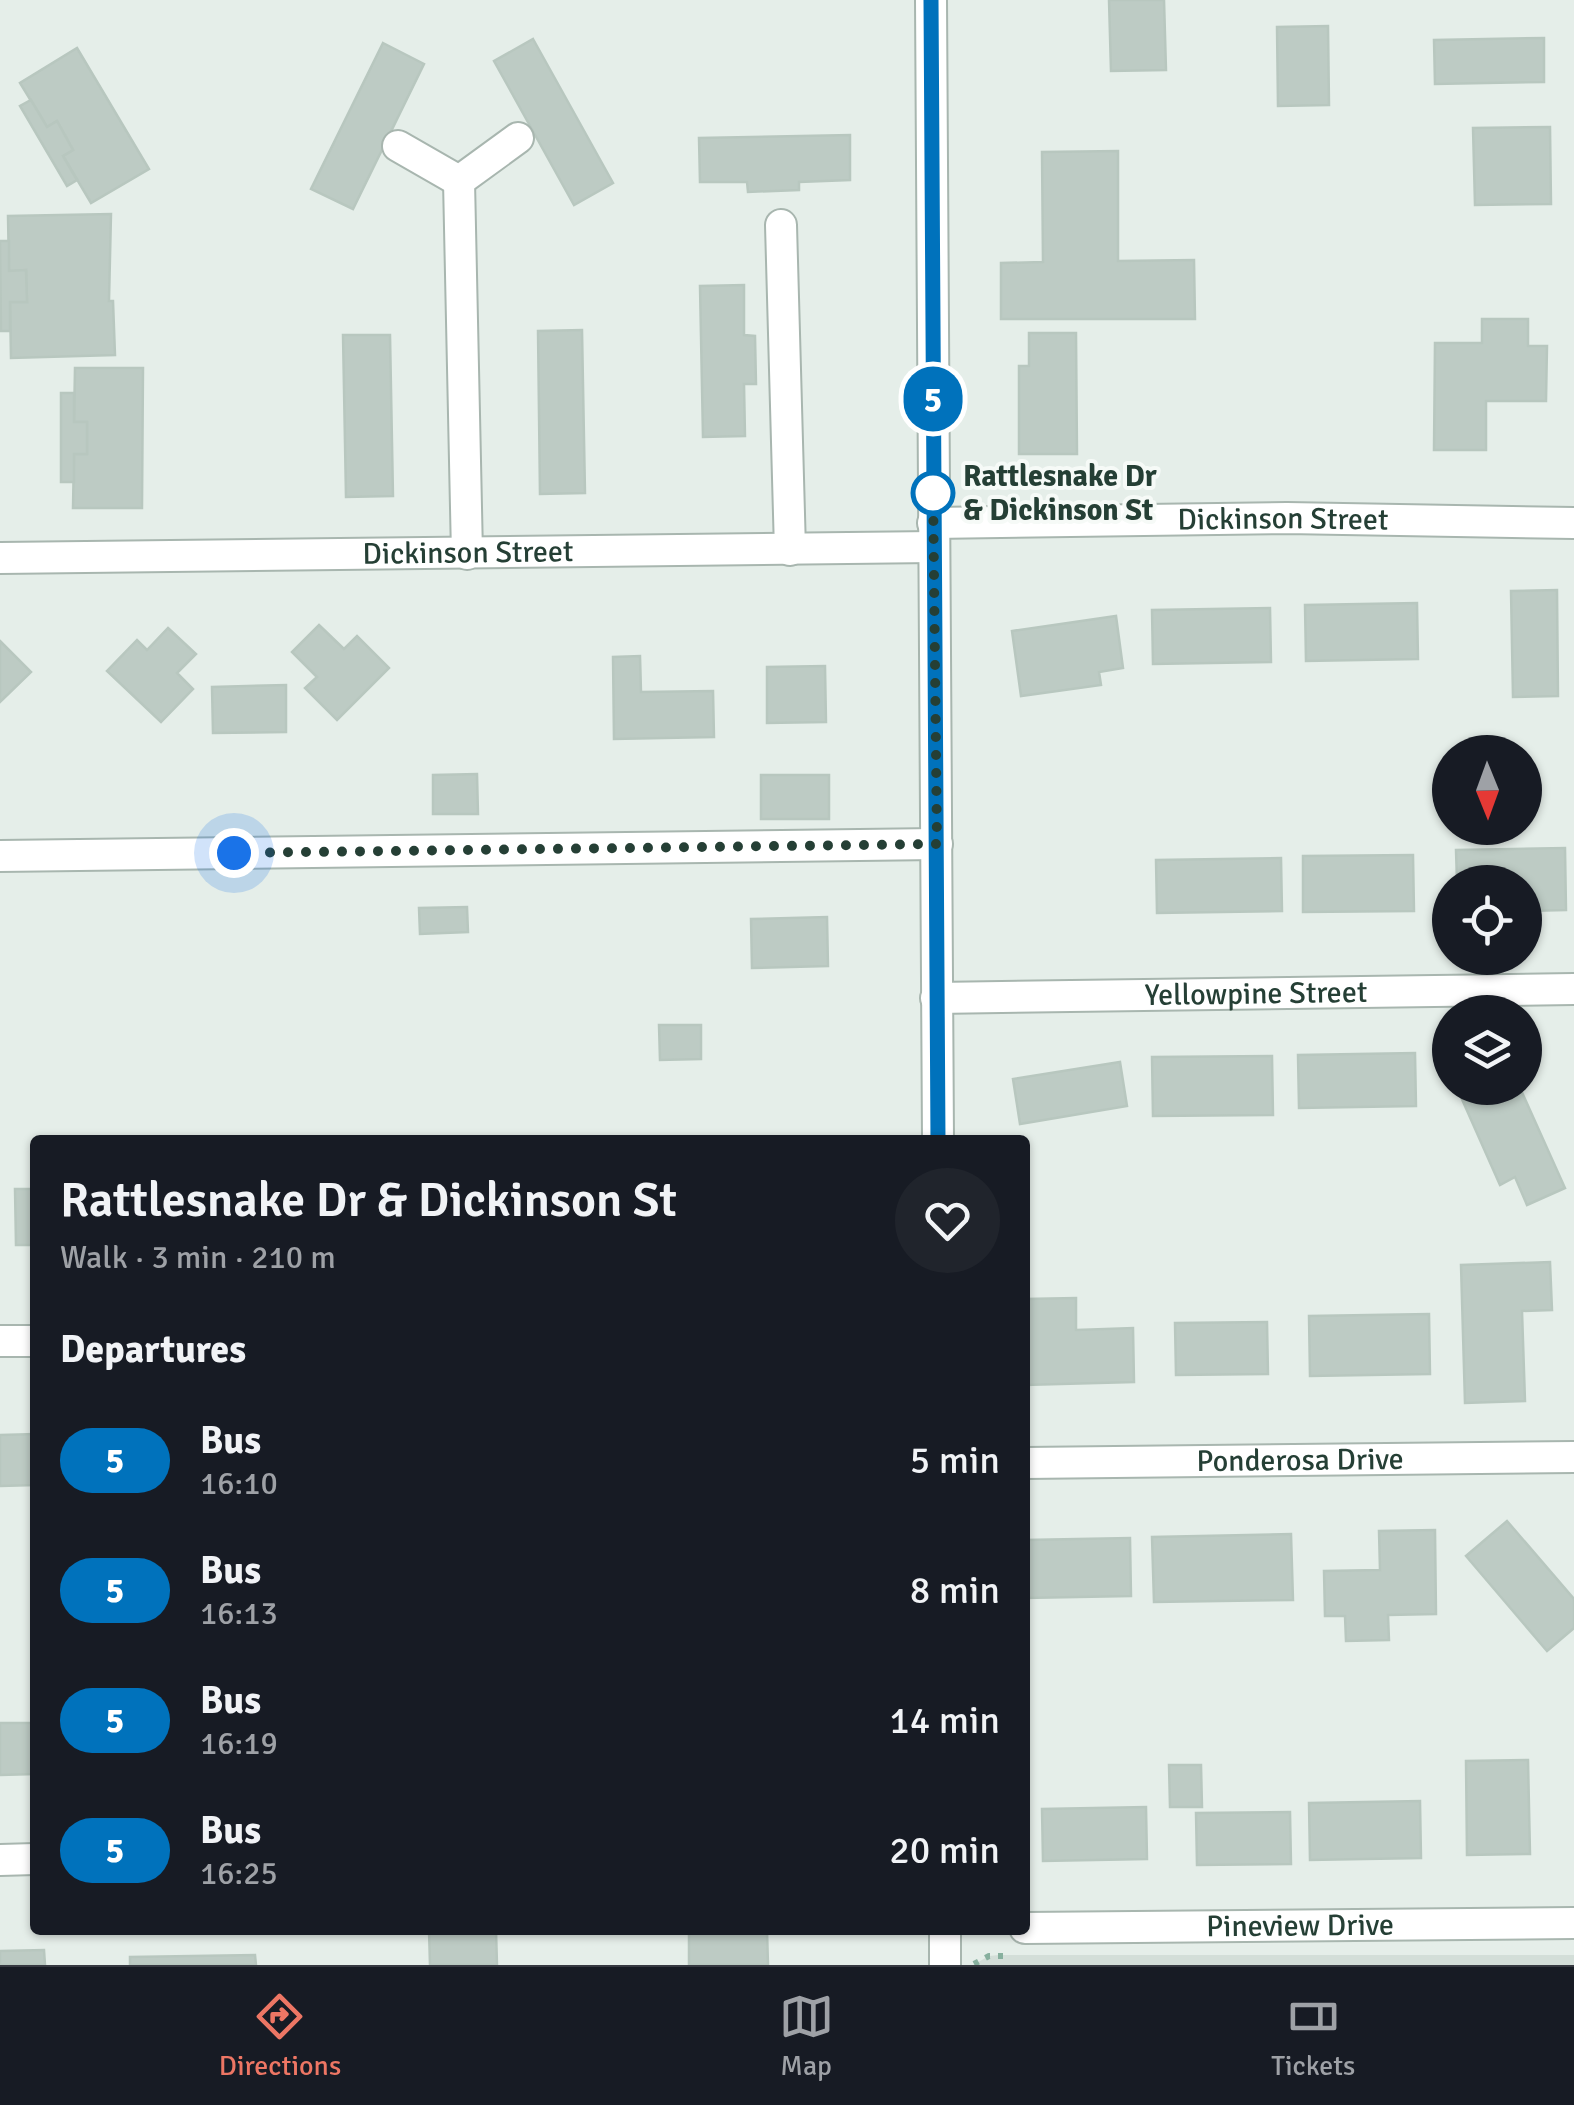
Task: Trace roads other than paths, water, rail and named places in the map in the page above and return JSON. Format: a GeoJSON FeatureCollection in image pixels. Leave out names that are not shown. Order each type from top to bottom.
{"type":"FeatureCollection","features":[{"type":"Feature","properties":{"kind":"street"},"geometry":{"type":"LineString","coordinates":[[931,0],[938,1135]]}},
{"type":"Feature","properties":{"kind":"street"},"geometry":{"type":"LineString","coordinates":[[459,182],[518,138]]}},
{"type":"Feature","properties":{"kind":"street"},"geometry":{"type":"LineString","coordinates":[[398,146],[459,182]]}},
{"type":"Feature","properties":{"kind":"street"},"geometry":{"type":"LineString","coordinates":[[459,182],[468,554]]}},
{"type":"Feature","properties":{"kind":"street"},"geometry":{"type":"LineString","coordinates":[[782,226],[790,550]]}},
{"type":"Feature","properties":{"kind":"street","name":"Dickinson Street"},"geometry":{"type":"LineString","coordinates":[[0,558],[790,550],[934,535],[1287,518],[1574,523]]}},
{"type":"Feature","properties":{"kind":"street"},"geometry":{"type":"LineString","coordinates":[[0,856],[937,844]]}},
{"type":"Feature","properties":{"kind":"street","name":"Yellowpine Street"},"geometry":{"type":"LineString","coordinates":[[936,998],[1574,989]]}},
{"type":"Feature","properties":{"kind":"street"},"geometry":{"type":"LineString","coordinates":[[0,1341],[30,1340]]}},
{"type":"Feature","properties":{"kind":"street","name":"Ponderosa Drive"},"geometry":{"type":"LineString","coordinates":[[1030,1463],[1574,1457]]}},
{"type":"Feature","properties":{"kind":"street"},"geometry":{"type":"LineString","coordinates":[[0,1860],[30,1859]]}},
{"type":"Feature","properties":{"kind":"street","name":"Pineview Drive"},"geometry":{"type":"LineString","coordinates":[[1030,1928],[1574,1923]]}},
{"type":"Feature","properties":{"kind":"street"},"geometry":{"type":"LineString","coordinates":[[946,1935],[946,1965]]}},
{"type":"Feature","properties":{"kind":"place","name":"Rattlesnake Dr & Dickinson St"},"geometry":{"type":"Point","coordinates":[933,493]}}]}
